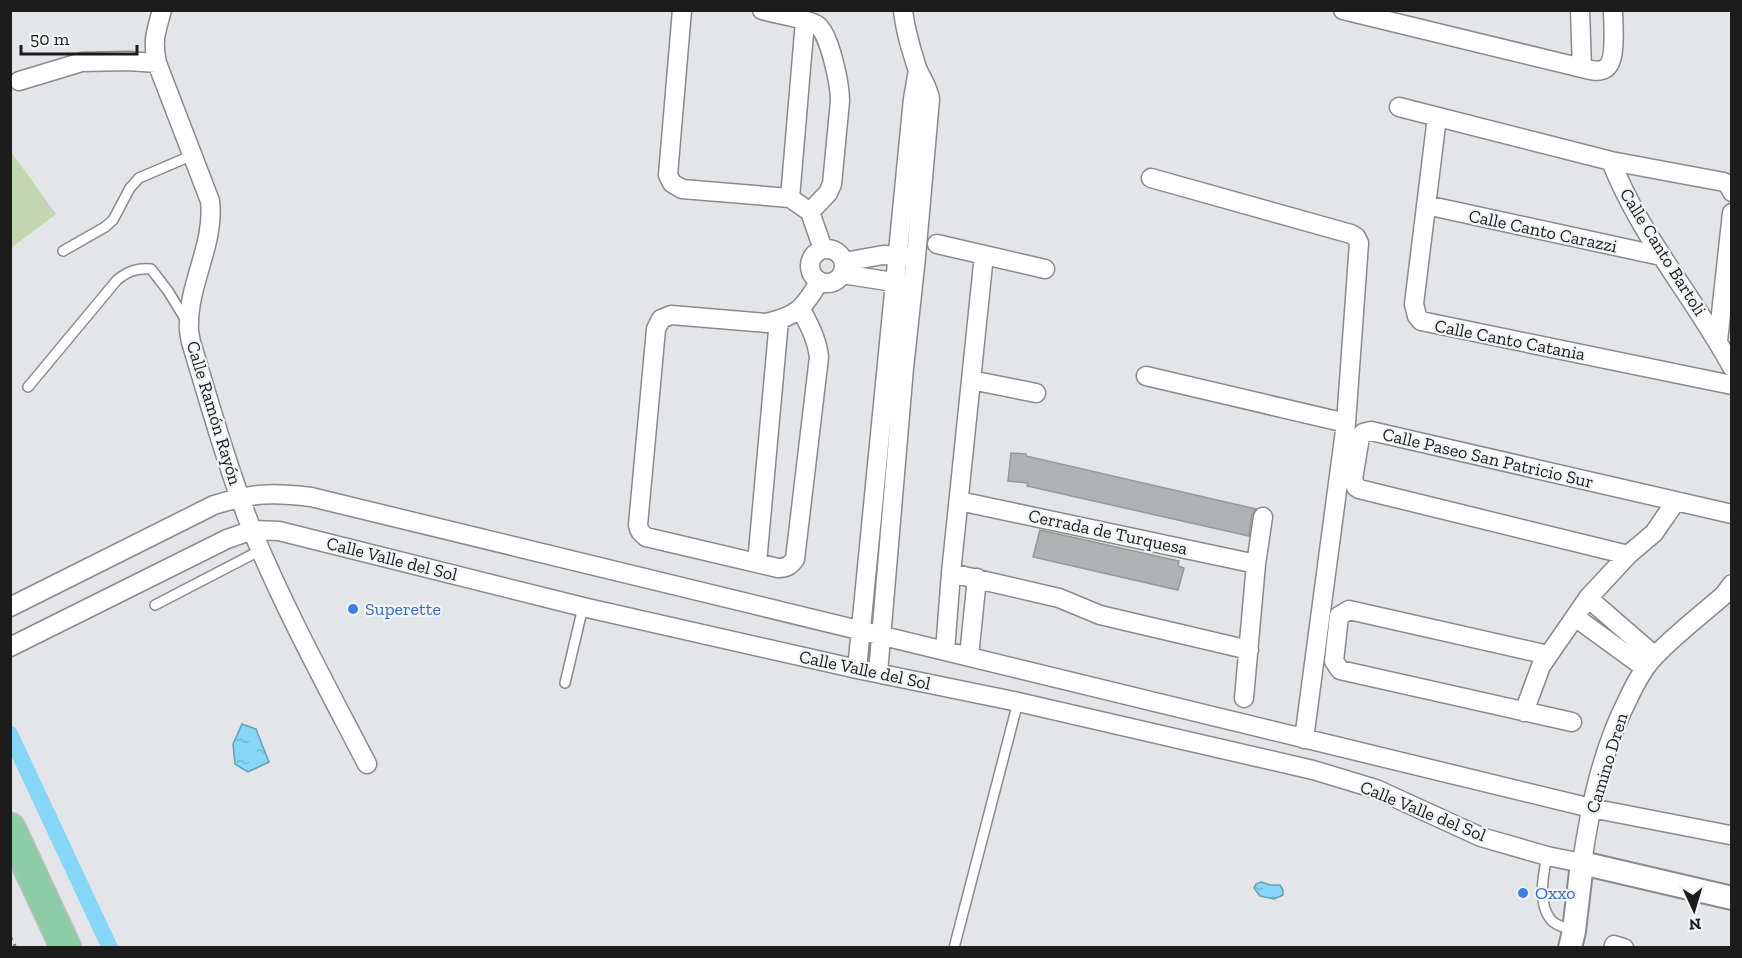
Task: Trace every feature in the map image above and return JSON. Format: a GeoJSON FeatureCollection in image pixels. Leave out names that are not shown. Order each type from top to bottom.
{"type":"FeatureCollection","features":[{"type":"Feature","properties":{"kind":"highway"},"geometry":{"type":"LineString","coordinates":[[10,828],[66,948]]}},
{"type":"Feature","properties":{"kind":"street","name":"Calle Ramón Rayón"},"geometry":{"type":"LineString","coordinates":[[162,10],[154,47],[157,63],[210,201],[212,215],[192,301],[189,324],[191,342],[239,497],[252,531],[296,627],[367,764]]}},
{"type":"Feature","properties":{"kind":"street"},"geometry":{"type":"LineString","coordinates":[[682,10],[668,175],[672,183],[682,189],[790,198],[810,212],[823,249]]}},
{"type":"Feature","properties":{"kind":"street"},"geometry":{"type":"LineString","coordinates":[[762,10],[815,23],[822,30],[837,72],[840,101],[832,184],[828,193],[810,212]]}},
{"type":"Feature","properties":{"kind":"street"},"geometry":{"type":"LineString","coordinates":[[857,669],[904,283],[916,257],[930,99],[926,83],[918,70],[904,22],[903,10]]}},
{"type":"Feature","properties":{"kind":"street"},"geometry":{"type":"LineString","coordinates":[[1343,10],[1598,71],[1606,67],[1612,59],[1613,10]]}},
{"type":"Feature","properties":{"kind":"street"},"geometry":{"type":"LineString","coordinates":[[1580,10],[1582,69]]}},
{"type":"Feature","properties":{"kind":"street"},"geometry":{"type":"LineString","coordinates":[[790,198],[805,21]]}},
{"type":"Feature","properties":{"kind":"street"},"geometry":{"type":"LineString","coordinates":[[19,81],[82,62],[157,63]]}},
{"type":"Feature","properties":{"kind":"street"},"geometry":{"type":"LineString","coordinates":[[878,673],[904,368],[904,283],[898,255],[912,99],[918,70]]}},
{"type":"Feature","properties":{"kind":"street"},"geometry":{"type":"LineString","coordinates":[[1399,107],[1611,161],[1724,182],[1729,186],[1731,192]]}},
{"type":"Feature","properties":{"kind":"street","name":"Calle Canto Catania"},"geometry":{"type":"LineString","coordinates":[[1437,117],[1414,304],[1421,321],[1731,385]]}},
{"type":"Feature","properties":{"kind":"street","name":"Calle Canto Bartoli"},"geometry":{"type":"LineString","coordinates":[[1611,161],[1621,187],[1660,256],[1718,341]]}},
{"type":"Feature","properties":{"kind":"street"},"geometry":{"type":"LineString","coordinates":[[1151,178],[1351,234],[1359,243],[1346,423],[1304,739]]}},
{"type":"Feature","properties":{"kind":"street","name":"Calle Canto Carazzi"},"geometry":{"type":"LineString","coordinates":[[1425,205],[1660,256]]}},
{"type":"Feature","properties":{"kind":"street"},"geometry":{"type":"LineString","coordinates":[[1731,213],[1718,341],[1731,367]]}},
{"type":"Feature","properties":{"kind":"street"},"geometry":{"type":"LineString","coordinates":[[937,244],[1045,270]]}},
{"type":"Feature","properties":{"kind":"street"},"geometry":{"type":"LineString","coordinates":[[843,268],[838,253],[834,250],[823,249],[813,255],[810,261],[810,273],[819,282],[824,283],[835,282],[843,268],[883,255],[916,257]]}},
{"type":"Feature","properties":{"kind":"street"},"geometry":{"type":"LineString","coordinates":[[945,651],[984,255]]}},
{"type":"Feature","properties":{"kind":"street"},"geometry":{"type":"LineString","coordinates":[[843,268],[904,283]]}},
{"type":"Feature","properties":{"kind":"street"},"geometry":{"type":"LineString","coordinates":[[801,309],[818,344],[819,357],[795,559],[786,568],[778,568],[646,537],[639,530],[656,329],[661,319],[671,315],[766,323],[779,320],[801,309],[819,282]]}},
{"type":"Feature","properties":{"kind":"street"},"geometry":{"type":"LineString","coordinates":[[757,563],[779,320]]}},
{"type":"Feature","properties":{"kind":"street"},"geometry":{"type":"LineString","coordinates":[[1146,376],[1346,423]]}},
{"type":"Feature","properties":{"kind":"street"},"geometry":{"type":"LineString","coordinates":[[971,380],[1036,393]]}},
{"type":"Feature","properties":{"kind":"street","name":"Calle Paseo San Patricio Sur"},"geometry":{"type":"LineString","coordinates":[[1628,555],[1359,489],[1353,479],[1360,437],[1363,433],[1371,431],[1731,514]]}},
{"type":"Feature","properties":{"kind":"street"},"geometry":{"type":"LineString","coordinates":[[10,607],[214,506],[239,497],[282,494],[311,497],[1591,808],[1730,835]]}},
{"type":"Feature","properties":{"kind":"street","name":"Cerrada de Turquesa"},"geometry":{"type":"LineString","coordinates":[[959,501],[1256,564]]}},
{"type":"Feature","properties":{"kind":"street"},"geometry":{"type":"LineString","coordinates":[[1524,712],[1541,666],[1588,598],[1628,555],[1654,532],[1676,501]]}},
{"type":"Feature","properties":{"kind":"street"},"geometry":{"type":"LineString","coordinates":[[1244,698],[1256,564],[1263,517]]}},
{"type":"Feature","properties":{"kind":"street","name":"Calle Valle del Sol"},"geometry":{"type":"LineString","coordinates":[[10,647],[227,539],[252,531],[279,531],[583,607],[857,669],[1018,702],[1313,770],[1376,789],[1481,837],[1547,856],[1731,898]]}},
{"type":"Feature","properties":{"kind":"street"},"geometry":{"type":"LineString","coordinates":[[951,573],[1059,598],[1100,615],[1249,650]]}},
{"type":"Feature","properties":{"kind":"street"},"geometry":{"type":"LineString","coordinates":[[969,656],[977,578]]}},
{"type":"Feature","properties":{"kind":"street","name":"Camino Dren"},"geometry":{"type":"LineString","coordinates":[[1572,939],[1591,808],[1612,734],[1634,687],[1650,662],[1724,595],[1731,584]]}},
{"type":"Feature","properties":{"kind":"street"},"geometry":{"type":"LineString","coordinates":[[1588,598],[1650,662]]}},
{"type":"Feature","properties":{"kind":"street"},"geometry":{"type":"LineString","coordinates":[[1548,656],[1354,610],[1339,616],[1334,661],[1340,670],[1572,722]]}},
{"type":"Feature","properties":{"kind":"street"},"geometry":{"type":"LineString","coordinates":[[1575,617],[1650,662]]}},
{"type":"Feature","properties":{"kind":"lane"},"geometry":{"type":"LineString","coordinates":[[63,251],[113,220],[130,188],[139,178],[193,155]]}},
{"type":"Feature","properties":{"kind":"lane"},"geometry":{"type":"LineString","coordinates":[[28,387],[117,280],[127,272],[140,268],[151,269],[189,324]]}},
{"type":"Feature","properties":{"kind":"lane"},"geometry":{"type":"LineString","coordinates":[[155,605],[261,550]]}},
{"type":"Feature","properties":{"kind":"lane"},"geometry":{"type":"LineString","coordinates":[[565,683],[583,607]]}},
{"type":"Feature","properties":{"kind":"lane"},"geometry":{"type":"LineString","coordinates":[[954,948],[1018,702]]}},
{"type":"Feature","properties":{"kind":"lane"},"geometry":{"type":"LineString","coordinates":[[1547,856],[1543,873],[1543,898],[1547,912],[1553,922],[1572,939]]}},
{"type":"Feature","properties":{"kind":"path"},"geometry":{"type":"LineString","coordinates":[[10,936],[16,948]]}},
{"type":"Feature","properties":{"kind":"green space"},"geometry":{"type":"Polygon","coordinates":[[[11,152],[56,214],[10,248],[11,152]]]}},
{"type":"Feature","properties":{"kind":"water"},"geometry":{"type":"Polygon","coordinates":[[[242,724],[256,729],[269,762],[248,772],[235,764],[233,744],[242,724]]]}},
{"type":"Feature","properties":{"kind":"water"},"geometry":{"type":"Polygon","coordinates":[[[1261,882],[1280,885],[1283,895],[1274,899],[1260,896],[1254,888],[1261,882]]]}},
{"type":"Feature","properties":{"kind":"building"},"geometry":{"type":"Polygon","coordinates":[[[1011,453],[1026,454],[1026,456],[1256,509],[1252,515],[1249,536],[1027,486],[1028,483],[1008,481],[1011,453]]]}},
{"type":"Feature","properties":{"kind":"building"},"geometry":{"type":"Polygon","coordinates":[[[1040,530],[1179,561],[1178,566],[1184,568],[1178,590],[1033,557],[1040,530]]]}},
{"type":"Feature","properties":{"kind":"waterway"},"geometry":{"type":"LineString","coordinates":[[10,734],[110,948]]}},
{"type":"Feature","properties":{"kind":"place","name":"Superette"},"geometry":{"type":"Point","coordinates":[353,609]}},
{"type":"Feature","properties":{"kind":"place","name":"Oxxo"},"geometry":{"type":"Point","coordinates":[1523,893]}}]}
